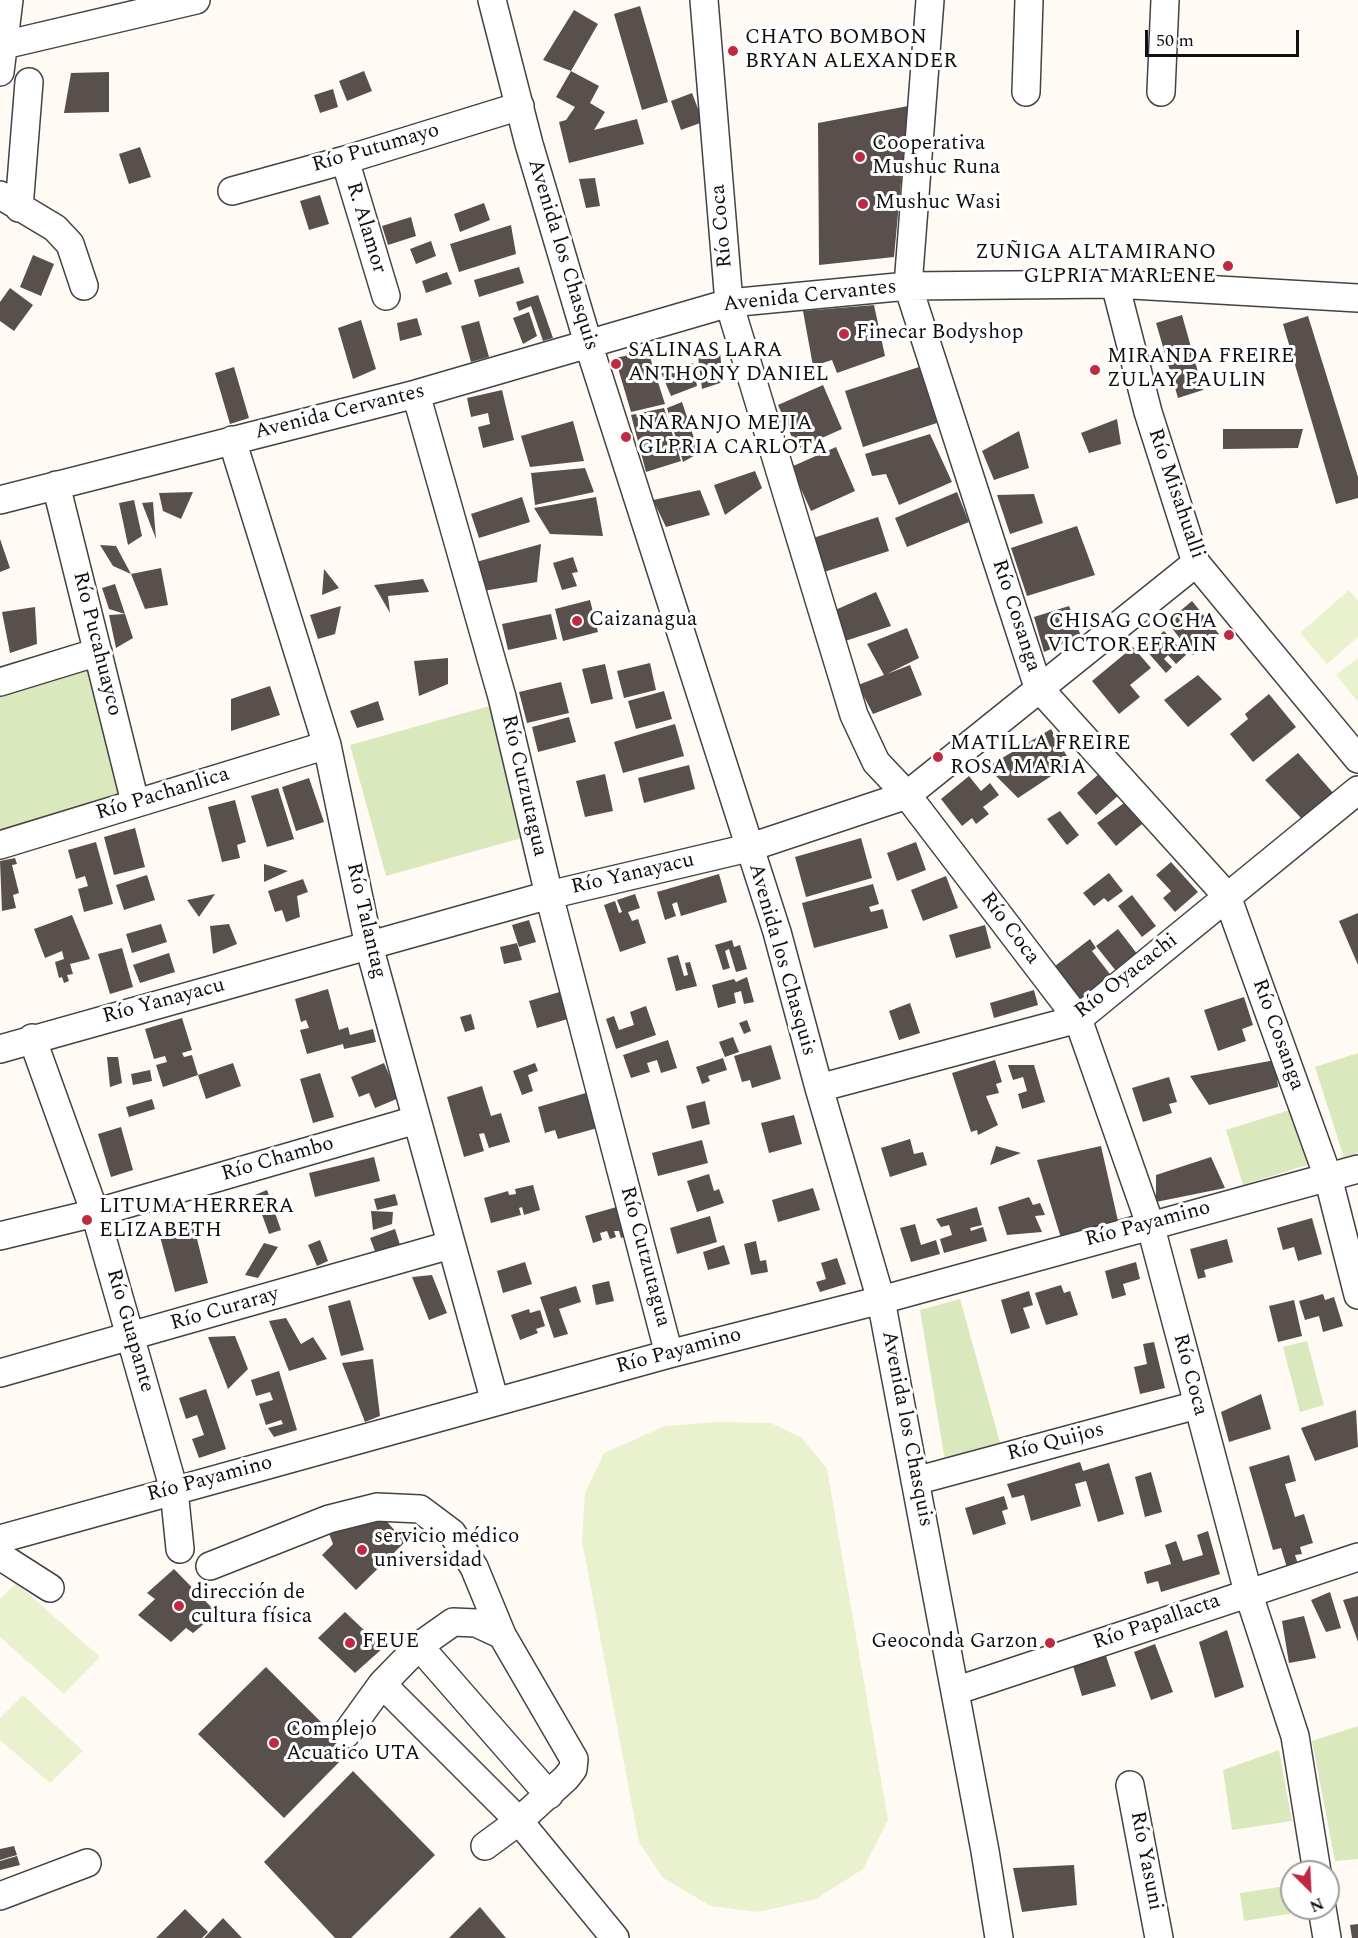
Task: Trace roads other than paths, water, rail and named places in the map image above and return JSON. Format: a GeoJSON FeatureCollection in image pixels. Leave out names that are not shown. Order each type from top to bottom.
{"type":"FeatureCollection","features":[{"type":"Feature","properties":{"kind":"street"},"geometry":{"type":"LineString","coordinates":[[0,72],[9,0]]}},
{"type":"Feature","properties":{"kind":"street"},"geometry":{"type":"LineString","coordinates":[[4,45],[196,0]]}},
{"type":"Feature","properties":{"kind":"street","name":"Avenida los Chasquis"},"geometry":{"type":"LineString","coordinates":[[492,0],[588,343],[748,848],[777,932],[819,1088],[881,1300],[955,1690],[999,1938]]}},
{"type":"Feature","properties":{"kind":"street","name":"Río Coca"},"geometry":{"type":"LineString","coordinates":[[704,0],[729,303],[854,716],[876,762],[907,795],[1078,1019],[1150,1224],[1248,1592],[1295,1736],[1315,1860]]}},
{"type":"Feature","properties":{"kind":"street","name":"Río Cosanga"},"geometry":{"type":"LineString","coordinates":[[930,0],[908,286],[1038,687],[1227,896],[1328,1177],[1358,1295]]}},
{"type":"Feature","properties":{"kind":"street"},"geometry":{"type":"LineString","coordinates":[[1026,92],[1029,0]]}},
{"type":"Feature","properties":{"kind":"street"},"geometry":{"type":"LineString","coordinates":[[1161,92],[1165,0]]}},
{"type":"Feature","properties":{"kind":"street"},"geometry":{"type":"LineString","coordinates":[[29,82],[10,201],[55,228],[70,244],[84,286]]}},
{"type":"Feature","properties":{"kind":"street","name":"Río Putumayo"},"geometry":{"type":"LineString","coordinates":[[232,191],[345,160],[520,106]]}},
{"type":"Feature","properties":{"kind":"street","name":"R. Alamor"},"geometry":{"type":"LineString","coordinates":[[345,160],[386,296]]}},
{"type":"Feature","properties":{"kind":"street","name":"Avenida Cervantes"},"geometry":{"type":"LineString","coordinates":[[0,500],[416,394],[729,303],[908,286],[1115,284],[1358,298]]}},
{"type":"Feature","properties":{"kind":"street","name":"Río Misahualli"},"geometry":{"type":"LineString","coordinates":[[1115,284],[1148,412],[1196,563],[1358,759]]}},
{"type":"Feature","properties":{"kind":"street"},"geometry":{"type":"LineString","coordinates":[[1358,293],[1358,298]]}},
{"type":"Feature","properties":{"kind":"street","name":"Río Cutzutagua"},"geometry":{"type":"LineString","coordinates":[[416,394],[502,697],[549,895],[669,1354]]}},
{"type":"Feature","properties":{"kind":"street","name":"Río Talantag"},"geometry":{"type":"LineString","coordinates":[[232,440],[327,745],[369,946],[495,1402]]}},
{"type":"Feature","properties":{"kind":"street","name":"Río Pucahuayco"},"geometry":{"type":"LineString","coordinates":[[56,485],[135,802]]}},
{"type":"Feature","properties":{"kind":"street","name":"Río Yanayacu"},"geometry":{"type":"LineString","coordinates":[[0,1049],[32,1038],[549,895],[748,848],[907,795],[1038,687],[1196,563]]}},
{"type":"Feature","properties":{"kind":"street"},"geometry":{"type":"LineString","coordinates":[[0,682],[98,652]]}},
{"type":"Feature","properties":{"kind":"street","name":"Río Pachanlica"},"geometry":{"type":"LineString","coordinates":[[0,845],[327,745]]}},
{"type":"Feature","properties":{"kind":"street","name":"Río Oyacachi"},"geometry":{"type":"LineString","coordinates":[[819,1088],[1078,1019],[1358,790]]}},
{"type":"Feature","properties":{"kind":"street","name":"Río Guapante"},"geometry":{"type":"LineString","coordinates":[[32,1038],[95,1213],[174,1490],[180,1549]]}},
{"type":"Feature","properties":{"kind":"street","name":"Río Chambo"},"geometry":{"type":"LineString","coordinates":[[0,1236],[95,1213],[416,1120]]}},
{"type":"Feature","properties":{"kind":"street","name":"Río Payamino"},"geometry":{"type":"LineString","coordinates":[[0,1539],[669,1354],[881,1300],[1150,1224],[1358,1169]]}},
{"type":"Feature","properties":{"kind":"street","name":"Río Curaray"},"geometry":{"type":"LineString","coordinates":[[0,1372],[450,1245]]}},
{"type":"Feature","properties":{"kind":"street","name":"Río Quijos"},"geometry":{"type":"LineString","coordinates":[[915,1481],[1197,1405]]}},
{"type":"Feature","properties":{"kind":"street"},"geometry":{"type":"LineString","coordinates":[[210,1566],[329,1519],[376,1507],[420,1509],[453,1533],[474,1567],[502,1635],[574,1759],[573,1769],[549,1795],[485,1846]]}},
{"type":"Feature","properties":{"kind":"street"},"geometry":{"type":"LineString","coordinates":[[0,1556],[50,1588]]}},
{"type":"Feature","properties":{"kind":"street","name":"Río Papallacta"},"geometry":{"type":"LineString","coordinates":[[955,1690],[1358,1557]]}},
{"type":"Feature","properties":{"kind":"street"},"geometry":{"type":"LineString","coordinates":[[346,1734],[382,1683],[419,1646],[453,1622],[476,1623],[502,1635]]}},
{"type":"Feature","properties":{"kind":"street"},"geometry":{"type":"LineString","coordinates":[[419,1646],[549,1795]]}},
{"type":"Feature","properties":{"kind":"street"},"geometry":{"type":"LineString","coordinates":[[382,1683],[519,1821],[615,1938]]}},
{"type":"Feature","properties":{"kind":"street","name":"Río Yasuni"},"geometry":{"type":"LineString","coordinates":[[1130,1785],[1159,1938]]}},
{"type":"Feature","properties":{"kind":"street"},"geometry":{"type":"LineString","coordinates":[[0,1896],[87,1863]]}},
{"type":"Feature","properties":{"kind":"street"},"geometry":{"type":"LineString","coordinates":[[1324,1920],[1327,1938]]}},
{"type":"Feature","properties":{"kind":"place","name":"CHATO BOMBON BRYAN ALEXANDER"},"geometry":{"type":"Point","coordinates":[733,51]}},
{"type":"Feature","properties":{"kind":"place","name":"Cooperativa Mushuc Runa"},"geometry":{"type":"Point","coordinates":[860,157]}},
{"type":"Feature","properties":{"kind":"place","name":"Mushuc Wasi"},"geometry":{"type":"Point","coordinates":[863,204]}},
{"type":"Feature","properties":{"kind":"place","name":"ZUÑIGA ALTAMIRANO GLPRIA MARLENE"},"geometry":{"type":"Point","coordinates":[1228,266]}},
{"type":"Feature","properties":{"kind":"place","name":"Finecar Bodyshop"},"geometry":{"type":"Point","coordinates":[844,334]}},
{"type":"Feature","properties":{"kind":"place","name":"SALINAS LARA ANTHONY DANIEL"},"geometry":{"type":"Point","coordinates":[616,364]}},
{"type":"Feature","properties":{"kind":"place","name":"MIRANDA FREIRE ZULAY PAULIN"},"geometry":{"type":"Point","coordinates":[1095,370]}},
{"type":"Feature","properties":{"kind":"place","name":"NARANJO MEJIA GLPRIA CARLOTA"},"geometry":{"type":"Point","coordinates":[626,437]}},
{"type":"Feature","properties":{"kind":"place","name":"Caizanagua"},"geometry":{"type":"Point","coordinates":[577,621]}},
{"type":"Feature","properties":{"kind":"place","name":"CHISAG COCHA VICTOR EFRAIN"},"geometry":{"type":"Point","coordinates":[1229,635]}},
{"type":"Feature","properties":{"kind":"place","name":"MATILLA FREIRE ROSA MARIA"},"geometry":{"type":"Point","coordinates":[938,757]}},
{"type":"Feature","properties":{"kind":"place","name":"LITUMA HERRERA ELIZABETH"},"geometry":{"type":"Point","coordinates":[87,1220]}},
{"type":"Feature","properties":{"kind":"place","name":"servicio médico universidad"},"geometry":{"type":"Point","coordinates":[362,1550]}},
{"type":"Feature","properties":{"kind":"place","name":"dirección de cultura física"},"geometry":{"type":"Point","coordinates":[179,1606]}},
{"type":"Feature","properties":{"kind":"place","name":"FEUE"},"geometry":{"type":"Point","coordinates":[350,1643]}},
{"type":"Feature","properties":{"kind":"place","name":"Geoconda Garzon"},"geometry":{"type":"Point","coordinates":[1050,1643]}},
{"type":"Feature","properties":{"kind":"place","name":"Complejo Acuatico UTA"},"geometry":{"type":"Point","coordinates":[274,1743]}}]}
